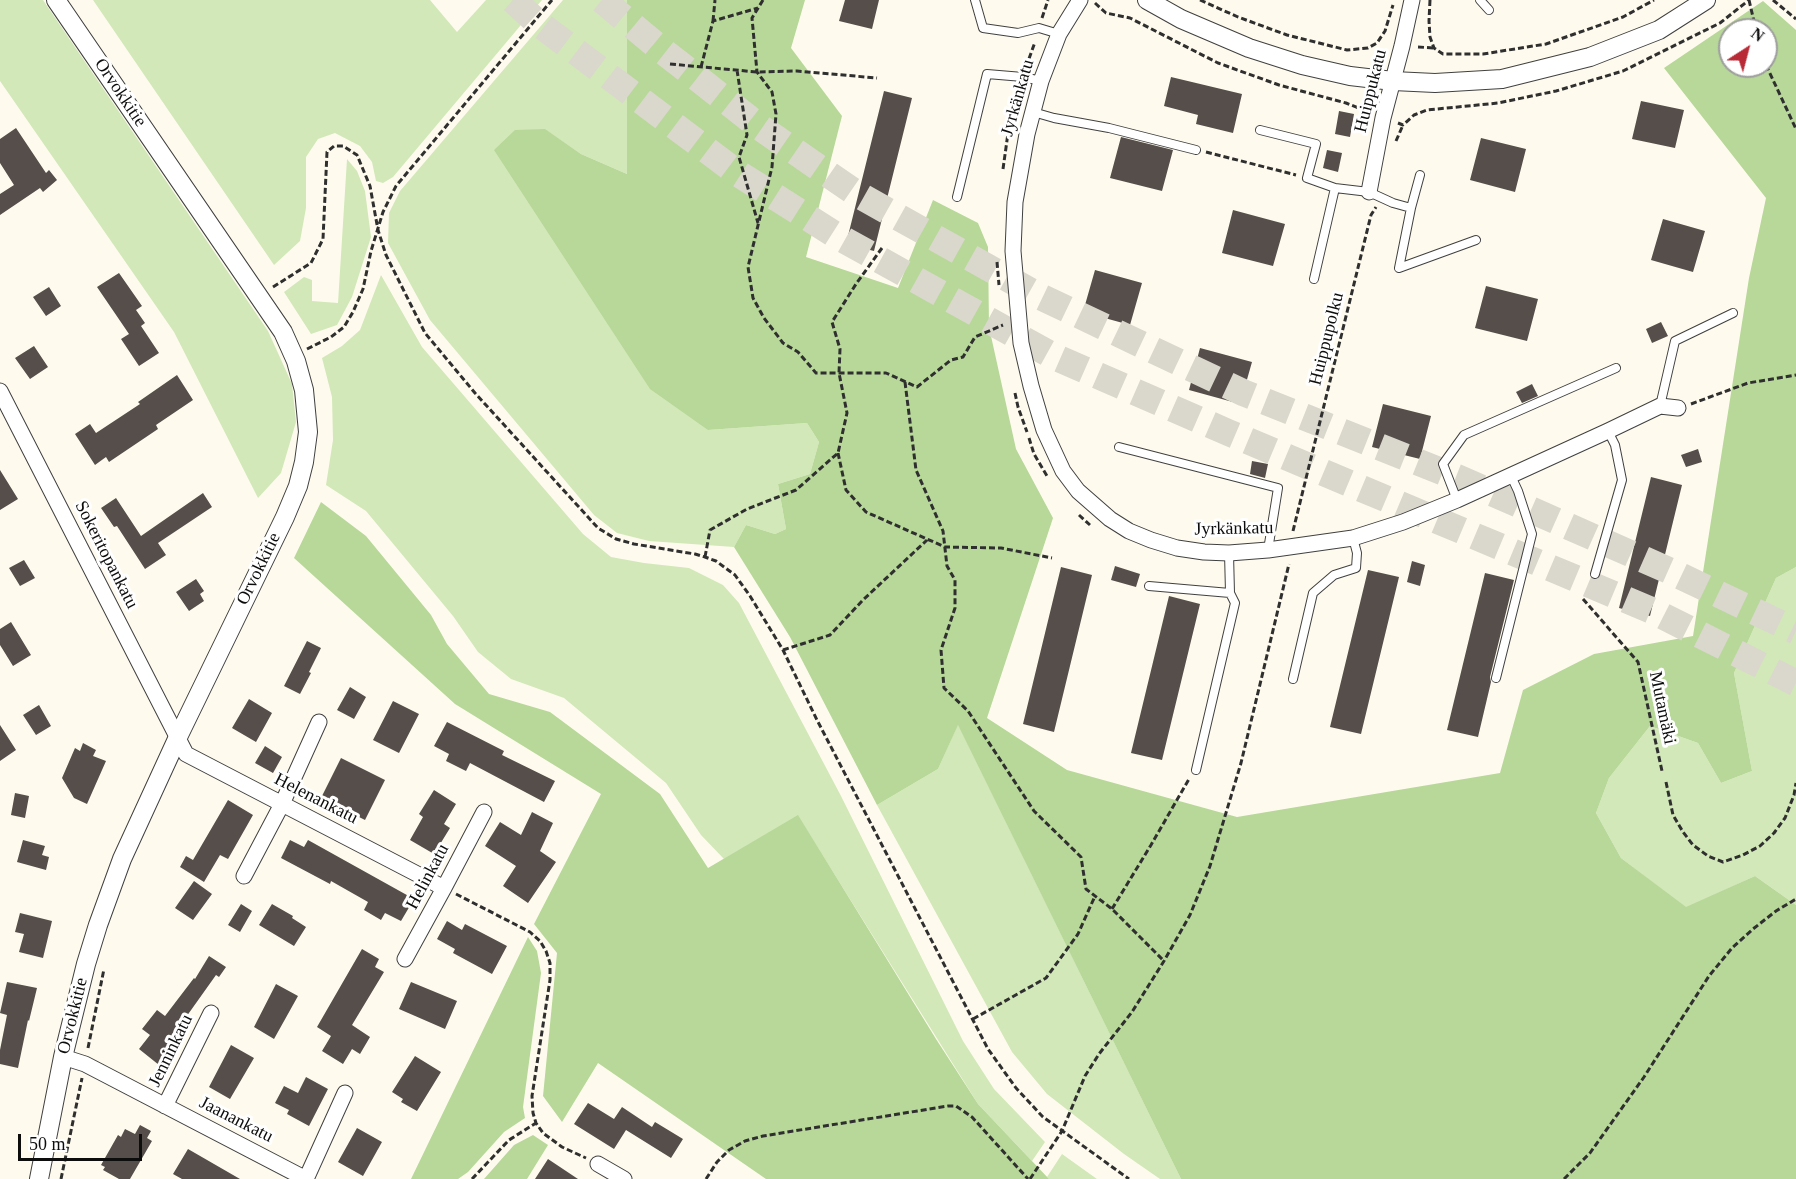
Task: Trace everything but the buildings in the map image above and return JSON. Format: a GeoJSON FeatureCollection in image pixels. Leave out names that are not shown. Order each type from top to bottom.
{"type":"FeatureCollection","features":[{"type":"Feature","properties":{"kind":"street","name":"Orvokkitie"},"geometry":{"type":"LineString","coordinates":[[39,1179],[63,1057],[98,925],[122,859],[178,736],[285,517],[298,486],[308,432],[304,390],[296,361],[283,332],[56,0]]}},
{"type":"Feature","properties":{"kind":"street","name":"Jyrkänkatu"},"geometry":{"type":"LineString","coordinates":[[1080,0],[1059,34],[1041,81],[1027,134],[1016,202],[1013,251],[1022,343],[1031,386],[1044,430],[1063,471],[1078,491],[1110,519],[1129,531],[1151,540],[1177,548],[1204,552],[1268,550],[1353,538],[1403,522],[1457,500],[1660,406]]}},
{"type":"Feature","properties":{"kind":"street"},"geometry":{"type":"LineString","coordinates":[[1147,0],[1181,19],[1249,48],[1302,65],[1350,76],[1435,83],[1502,79],[1590,57],[1659,30],[1706,0]]}},
{"type":"Feature","properties":{"kind":"street","name":"Huippukatu"},"geometry":{"type":"LineString","coordinates":[[1375,195],[1383,117],[1412,0]]}},
{"type":"Feature","properties":{"kind":"street","name":"Sokeritopankatu"},"geometry":{"type":"LineString","coordinates":[[0,391],[178,736]]}},
{"type":"Feature","properties":{"kind":"street"},"geometry":{"type":"LineString","coordinates":[[1660,406],[1678,408]]}},
{"type":"Feature","properties":{"kind":"street"},"geometry":{"type":"LineString","coordinates":[[244,876],[282,804],[319,722]]}},
{"type":"Feature","properties":{"kind":"street","name":"Helenankatu"},"geometry":{"type":"LineString","coordinates":[[178,736],[186,754],[444,888]]}},
{"type":"Feature","properties":{"kind":"street","name":"Helinkatu"},"geometry":{"type":"LineString","coordinates":[[405,959],[484,812]]}},
{"type":"Feature","properties":{"kind":"street","name":"Jenninkatu"},"geometry":{"type":"LineString","coordinates":[[165,1106],[211,1013]]}},
{"type":"Feature","properties":{"kind":"street","name":"Jaanankatu"},"geometry":{"type":"LineString","coordinates":[[63,1057],[84,1064],[306,1179],[345,1093]]}},
{"type":"Feature","properties":{"kind":"street"},"geometry":{"type":"LineString","coordinates":[[598,1164],[624,1179]]}},
{"type":"Feature","properties":{"kind":"lane"},"geometry":{"type":"LineString","coordinates":[[975,0],[983,28],[1018,33],[1039,28],[1059,34]]}},
{"type":"Feature","properties":{"kind":"lane"},"geometry":{"type":"LineString","coordinates":[[1480,0],[1489,10]]}},
{"type":"Feature","properties":{"kind":"lane"},"geometry":{"type":"LineString","coordinates":[[957,197],[987,74],[1041,81]]}},
{"type":"Feature","properties":{"kind":"lane"},"geometry":{"type":"LineString","coordinates":[[1033,112],[1196,150]]}},
{"type":"Feature","properties":{"kind":"lane"},"geometry":{"type":"LineString","coordinates":[[1260,129],[1316,144],[1307,178],[1335,188],[1375,195],[1411,208]]}},
{"type":"Feature","properties":{"kind":"lane"},"geometry":{"type":"LineString","coordinates":[[1420,175],[1399,268],[1476,240]]}},
{"type":"Feature","properties":{"kind":"lane"},"geometry":{"type":"LineString","coordinates":[[1314,279],[1335,188]]}},
{"type":"Feature","properties":{"kind":"lane"},"geometry":{"type":"LineString","coordinates":[[1660,406],[1675,341],[1733,313]]}},
{"type":"Feature","properties":{"kind":"lane"},"geometry":{"type":"LineString","coordinates":[[1457,500],[1443,464],[1464,435],[1616,368]]}},
{"type":"Feature","properties":{"kind":"lane"},"geometry":{"type":"LineString","coordinates":[[1595,574],[1622,480],[1615,446],[1608,431]]}},
{"type":"Feature","properties":{"kind":"lane"},"geometry":{"type":"LineString","coordinates":[[1119,447],[1278,488],[1268,550]]}},
{"type":"Feature","properties":{"kind":"lane"},"geometry":{"type":"LineString","coordinates":[[1496,678],[1532,534],[1511,476]]}},
{"type":"Feature","properties":{"kind":"lane"},"geometry":{"type":"LineString","coordinates":[[1293,679],[1313,593],[1334,575],[1356,568],[1357,553],[1353,538]]}},
{"type":"Feature","properties":{"kind":"lane"},"geometry":{"type":"LineString","coordinates":[[1196,770],[1235,603],[1230,593],[1229,553]]}},
{"type":"Feature","properties":{"kind":"lane"},"geometry":{"type":"LineString","coordinates":[[1149,586],[1230,593]]}},
{"type":"Feature","properties":{"kind":"path"},"geometry":{"type":"LineString","coordinates":[[305,349],[331,337],[344,327],[353,312],[363,289],[371,251],[383,212],[396,186],[552,0]]}},
{"type":"Feature","properties":{"kind":"path"},"geometry":{"type":"LineString","coordinates":[[701,67],[713,21],[715,0]]}},
{"type":"Feature","properties":{"kind":"path"},"geometry":{"type":"LineString","coordinates":[[763,0],[752,18],[757,72],[772,92],[776,114],[772,167],[748,267],[753,298],[764,318],[783,343],[798,352],[816,373],[886,373],[917,387],[951,360],[963,357],[975,337],[1003,325],[1004,334]]}},
{"type":"Feature","properties":{"kind":"path"},"geometry":{"type":"LineString","coordinates":[[1002,179],[1010,126],[1048,0]]}},
{"type":"Feature","properties":{"kind":"path"},"geometry":{"type":"LineString","coordinates":[[1200,0],[1287,35],[1347,50],[1356,50],[1368,48],[1377,43],[1385,31],[1394,0]]}},
{"type":"Feature","properties":{"kind":"path"},"geometry":{"type":"LineString","coordinates":[[1430,0],[1430,37],[1434,48],[1443,54],[1483,54],[1546,44],[1623,17],[1654,0]]}},
{"type":"Feature","properties":{"kind":"path"},"geometry":{"type":"LineString","coordinates":[[1749,0],[1753,18]]}},
{"type":"Feature","properties":{"kind":"path"},"geometry":{"type":"LineString","coordinates":[[1773,0],[1796,19]]}},
{"type":"Feature","properties":{"kind":"path"},"geometry":{"type":"LineString","coordinates":[[713,21],[758,8]]}},
{"type":"Feature","properties":{"kind":"path"},"geometry":{"type":"LineString","coordinates":[[670,64],[757,72],[797,71],[877,78]]}},
{"type":"Feature","properties":{"kind":"path"},"geometry":{"type":"LineString","coordinates":[[737,70],[747,135],[739,157],[758,224]]}},
{"type":"Feature","properties":{"kind":"path"},"geometry":{"type":"LineString","coordinates":[[1772,78],[1796,129]]}},
{"type":"Feature","properties":{"kind":"path"},"geometry":{"type":"LineString","coordinates":[[1394,145],[1403,125]]}},
{"type":"Feature","properties":{"kind":"path"},"geometry":{"type":"LineString","coordinates":[[258,295],[311,263],[323,239],[327,152],[334,146],[343,146],[357,154],[370,186],[378,230],[386,255],[425,333],[475,393],[598,528],[616,539],[634,544],[705,557],[716,561],[735,575],[783,650],[822,730],[988,1049],[1017,1088],[1043,1117],[1129,1179]]}},
{"type":"Feature","properties":{"kind":"path"},"geometry":{"type":"LineString","coordinates":[[1196,150],[1307,178]]}},
{"type":"Feature","properties":{"kind":"path","name":"Huippupolku"},"geometry":{"type":"LineString","coordinates":[[1164,961],[1190,915],[1210,866],[1240,763],[1289,564],[1295,563],[1293,529],[1375,195]]}},
{"type":"Feature","properties":{"kind":"path"},"geometry":{"type":"LineString","coordinates":[[882,248],[832,322],[840,349],[839,373],[848,413],[838,453],[846,490],[866,512],[945,547],[1001,548],[1052,558]]}},
{"type":"Feature","properties":{"kind":"path"},"geometry":{"type":"LineString","coordinates":[[997,257],[999,291]]}},
{"type":"Feature","properties":{"kind":"path"},"geometry":{"type":"LineString","coordinates":[[1678,408],[1748,383],[1796,375]]}},
{"type":"Feature","properties":{"kind":"path"},"geometry":{"type":"LineString","coordinates":[[706,1179],[717,1162],[729,1150],[754,1139],[956,1106],[972,1117],[1029,1179],[1062,1131],[1085,1076],[1099,1053],[1132,1012],[1164,961],[1112,909],[1086,890],[1081,857],[1034,812],[968,711],[944,688],[941,650],[956,608],[955,580],[947,566],[943,531],[916,470],[905,382]]}},
{"type":"Feature","properties":{"kind":"path"},"geometry":{"type":"LineString","coordinates":[[1013,385],[1034,454],[1048,477]]}},
{"type":"Feature","properties":{"kind":"path"},"geometry":{"type":"LineString","coordinates":[[705,557],[710,530],[747,509],[796,490],[838,453]]}},
{"type":"Feature","properties":{"kind":"path"},"geometry":{"type":"LineString","coordinates":[[1074,510],[1098,532]]}},
{"type":"Feature","properties":{"kind":"path"},"geometry":{"type":"LineString","coordinates":[[783,650],[830,634],[927,540]]}},
{"type":"Feature","properties":{"kind":"path","name":"Mutamäki"},"geometry":{"type":"LineString","coordinates":[[1583,598],[1638,662],[1662,771]]}},
{"type":"Feature","properties":{"kind":"path"},"geometry":{"type":"LineString","coordinates":[[1112,909],[1196,770]]}},
{"type":"Feature","properties":{"kind":"path"},"geometry":{"type":"LineString","coordinates":[[1666,782],[1673,815],[1683,832],[1693,845],[1708,856],[1723,862],[1760,846],[1774,833],[1785,818],[1796,783]]}},
{"type":"Feature","properties":{"kind":"path"},"geometry":{"type":"LineString","coordinates":[[444,888],[530,932],[540,941],[546,951],[550,963],[550,980],[532,1096],[533,1113],[543,1133],[562,1147],[598,1164]]}},
{"type":"Feature","properties":{"kind":"path"},"geometry":{"type":"LineString","coordinates":[[973,1019],[1046,978],[1078,934],[1095,896]]}},
{"type":"Feature","properties":{"kind":"path"},"geometry":{"type":"LineString","coordinates":[[1564,1179],[1590,1153],[1644,1077],[1709,976],[1732,948],[1776,911],[1796,899]]}},
{"type":"Feature","properties":{"kind":"path"},"geometry":{"type":"LineString","coordinates":[[61,1179],[106,961]]}},
{"type":"Feature","properties":{"kind":"path"},"geometry":{"type":"LineString","coordinates":[[472,1179],[509,1140],[536,1123]]}},
{"type":"Feature","properties":{"kind":"green space"},"geometry":{"type":"Polygon","coordinates":[[[0,0],[43,0],[268,331],[292,384],[296,422],[281,473],[258,498],[174,332],[0,81],[0,0]]]}},
{"type":"Feature","properties":{"kind":"green space"},"geometry":{"type":"Polygon","coordinates":[[[93,0],[430,0],[457,32],[486,0],[542,0],[393,177],[383,183],[376,181],[372,162],[360,146],[335,133],[318,139],[306,157],[306,208],[300,241],[274,265],[93,0]]]}},
{"type":"Feature","properties":{"kind":"green space"},"geometry":{"type":"Polygon","coordinates":[[[563,0],[627,0],[627,174],[581,154],[544,129],[708,430],[807,423],[819,442],[810,474],[778,484],[786,529],[775,534],[746,525],[734,547],[649,541],[617,533],[594,515],[430,320],[388,243],[389,213],[400,191],[563,0]]]}},
{"type":"Feature","properties":{"kind":"green space"},"geometry":{"type":"Polygon","coordinates":[[[627,0],[805,0],[791,48],[842,116],[806,257],[898,288],[933,200],[978,223],[988,247],[989,327],[1016,449],[1053,518],[987,718],[1067,770],[1237,817],[1500,773],[1523,690],[1594,654],[1693,636],[1749,278],[1766,198],[1664,68],[1718,31],[1718,78],[1778,78],[1778,18],[1738,18],[1763,1],[1796,30],[1796,567],[1776,578],[1734,673],[1752,771],[1721,783],[1698,743],[1650,726],[1609,778],[1596,813],[1621,858],[1686,907],[1755,876],[1796,905],[1796,1179],[1181,1179],[958,725],[938,769],[877,805],[790,637],[734,547],[746,525],[775,534],[786,529],[778,484],[810,474],[819,442],[807,423],[708,430],[650,389],[494,150],[515,130],[545,129],[581,154],[627,174],[627,0]]]}},
{"type":"Feature","properties":{"kind":"green space"},"geometry":{"type":"Polygon","coordinates":[[[347,159],[357,171],[365,191],[371,237],[352,297],[337,325],[311,334],[284,292],[304,277],[312,280],[312,301],[338,303],[347,159]]]}},
{"type":"Feature","properties":{"kind":"green space"},"geometry":{"type":"Polygon","coordinates":[[[381,275],[422,347],[583,534],[611,557],[689,568],[723,585],[739,603],[841,796],[963,1041],[994,1089],[1045,1142],[1032,1161],[978,1104],[798,816],[724,859],[701,835],[666,783],[564,698],[511,679],[478,652],[453,616],[366,511],[326,485],[333,440],[332,397],[322,358],[342,346],[360,330],[381,275]]]}},
{"type":"Feature","properties":{"kind":"green space"},"geometry":{"type":"Polygon","coordinates":[[[321,502],[366,536],[431,615],[447,644],[489,694],[550,712],[660,794],[708,868],[798,815],[978,1104],[1049,1179],[766,1179],[598,1063],[562,1122],[543,1096],[557,953],[534,924],[601,794],[455,704],[294,558],[321,502]]]}},
{"type":"Feature","properties":{"kind":"green space"},"geometry":{"type":"Polygon","coordinates":[[[1796,567],[1796,905],[1755,876],[1686,908],[1621,858],[1596,813],[1609,778],[1650,726],[1698,743],[1721,783],[1752,771],[1734,673],[1776,578],[1796,567]]]}},
{"type":"Feature","properties":{"kind":"green space"},"geometry":{"type":"Polygon","coordinates":[[[958,724],[1181,1179],[1160,1179],[1124,1154],[1047,1094],[1012,1052],[877,805],[938,769],[958,724]]]}},
{"type":"Feature","properties":{"kind":"green space"},"geometry":{"type":"Polygon","coordinates":[[[528,937],[537,951],[541,973],[523,1107],[525,1118],[504,1132],[468,1172],[458,1179],[411,1179],[528,937]]]}},
{"type":"Feature","properties":{"kind":"green space"},"geometry":{"type":"Polygon","coordinates":[[[533,1135],[548,1145],[527,1179],[484,1179],[514,1145],[533,1135]]]}},
{"type":"Feature","properties":{"kind":"green space"},"geometry":{"type":"Polygon","coordinates":[[[1062,1154],[1097,1179],[1049,1179],[1047,1177],[1062,1154]]]}},
{"type":"Feature","properties":{"kind":"tunnel"},"geometry":{"type":"LineString","coordinates":[[513,0],[538,23],[736,172],[837,236],[1053,356],[1227,432],[1653,611],[1796,683]]}},
{"type":"Feature","properties":{"kind":"tunnel"},"geometry":{"type":"LineString","coordinates":[[602,0],[761,128],[857,194],[1039,296],[1244,393],[1463,480],[1670,571],[1796,631]]}}]}
